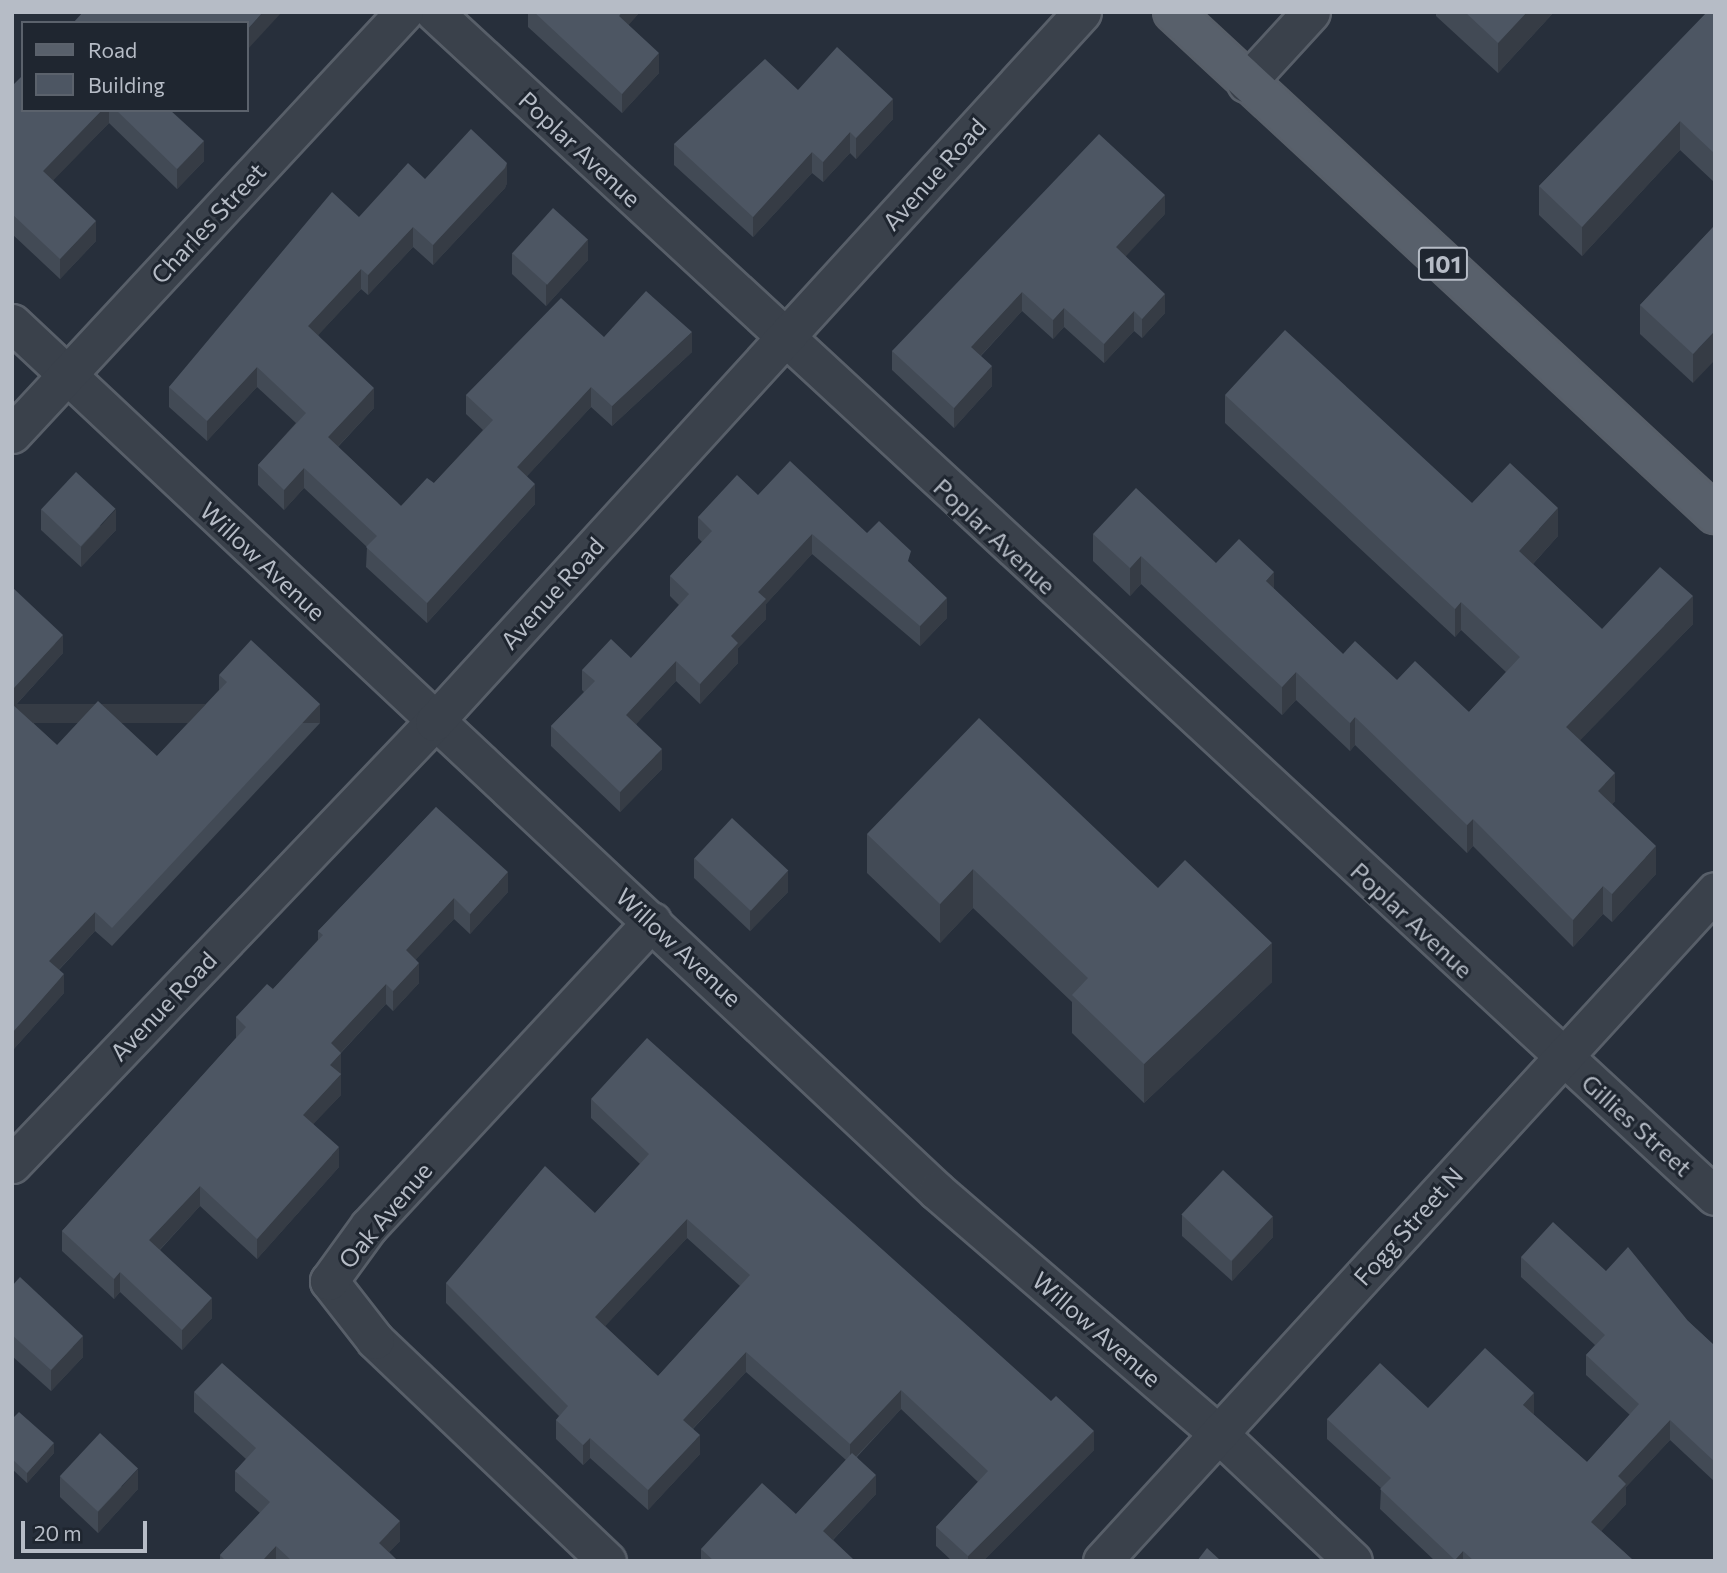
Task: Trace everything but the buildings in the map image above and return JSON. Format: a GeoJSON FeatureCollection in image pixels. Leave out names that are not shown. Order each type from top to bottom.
{"type":"FeatureCollection","features":[{"type":"Feature","properties":{"kind":"main road","name":"101"},"geometry":{"type":"LineString","coordinates":[[1173,12],[1246,83],[1715,514]]}},
{"type":"Feature","properties":{"kind":"street","name":"Charles Street"},"geometry":{"type":"LineString","coordinates":[[12,434],[404,12]]}},
{"type":"Feature","properties":{"kind":"street","name":"Poplar Avenue"},"geometry":{"type":"LineString","coordinates":[[434,12],[783,340],[1560,1055]]}},
{"type":"Feature","properties":{"kind":"street","name":"Avenue Road"},"geometry":{"type":"LineString","coordinates":[[12,1164],[434,722],[1082,12]]}},
{"type":"Feature","properties":{"kind":"street"},"geometry":{"type":"LineString","coordinates":[[1246,83],[1311,12]]}},
{"type":"Feature","properties":{"kind":"street","name":"Willow Avenue"},"geometry":{"type":"LineString","coordinates":[[12,323],[434,722],[652,921],[937,1191],[1222,1437],[1353,1561]]}},
{"type":"Feature","properties":{"kind":"street","name":"Fogg Street N"},"geometry":{"type":"LineString","coordinates":[[1102,1561],[1222,1437],[1560,1055],[1715,891]]}},
{"type":"Feature","properties":{"kind":"street","name":"Oak Avenue"},"geometry":{"type":"LineString","coordinates":[[607,1561],[375,1340],[330,1281],[369,1226],[652,921]]}},
{"type":"Feature","properties":{"kind":"street","name":"Gillies Street"},"geometry":{"type":"LineString","coordinates":[[1560,1055],[1715,1196]]}}]}
